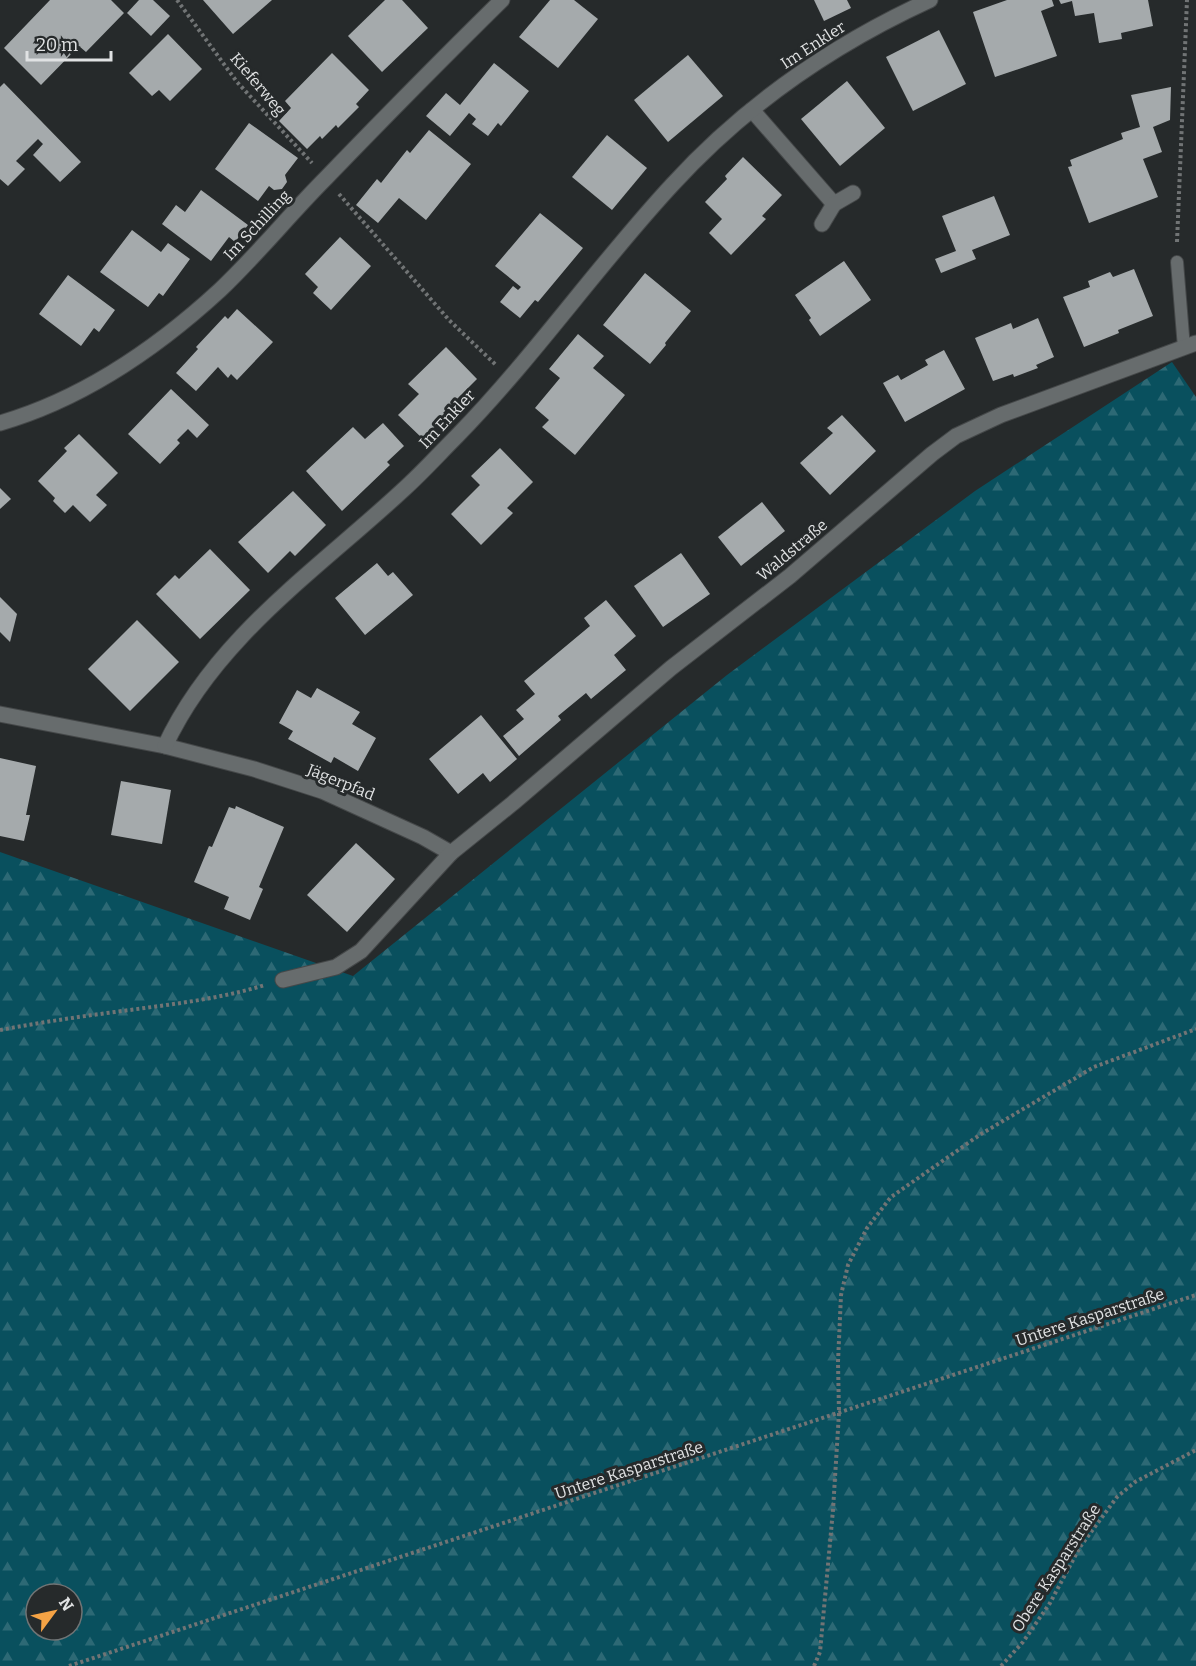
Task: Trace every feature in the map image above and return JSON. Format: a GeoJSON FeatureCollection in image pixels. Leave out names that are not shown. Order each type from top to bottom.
{"type":"FeatureCollection","features":[{"type":"Feature","properties":{"kind":"street","name":"Im Schilling"},"geometry":{"type":"LineString","coordinates":[[0,423],[33,413],[76,393],[116,370],[183,321],[221,289],[326,178],[502,0]]}},
{"type":"Feature","properties":{"kind":"street","name":"Im Enkler"},"geometry":{"type":"LineString","coordinates":[[165,746],[177,720],[189,702],[230,650],[270,608],[404,490],[459,435],[510,379],[672,184],[716,140],[796,76],[832,52],[896,16],[930,0]]}},
{"type":"Feature","properties":{"kind":"street"},"geometry":{"type":"LineString","coordinates":[[752,110],[834,204]]}},
{"type":"Feature","properties":{"kind":"street"},"geometry":{"type":"LineString","coordinates":[[822,224],[834,204],[853,194]]}},
{"type":"Feature","properties":{"kind":"street","name":"Waldstraße"},"geometry":{"type":"LineString","coordinates":[[451,853],[671,668],[790,576],[956,436],[1001,415],[1190,346]]}},
{"type":"Feature","properties":{"kind":"street","name":"Jägerpfad"},"geometry":{"type":"LineString","coordinates":[[0,714],[165,746],[254,770],[322,791],[423,837],[451,853]]}},
{"type":"Feature","properties":{"kind":"street"},"geometry":{"type":"LineString","coordinates":[[283,980],[336,967],[356,955],[451,853]]}},
{"type":"Feature","properties":{"kind":"lane"},"geometry":{"type":"LineString","coordinates":[[1177,262],[1190,346]]}},
{"type":"Feature","properties":{"kind":"path","name":"Kieferweg"},"geometry":{"type":"LineString","coordinates":[[177,0],[237,82],[326,178],[449,320],[510,379]]}},
{"type":"Feature","properties":{"kind":"path"},"geometry":{"type":"LineString","coordinates":[[1177,262],[1187,0]]}},
{"type":"Feature","properties":{"kind":"path"},"geometry":{"type":"LineString","coordinates":[[0,1030],[194,1001],[246,991],[283,980]]}},
{"type":"Feature","properties":{"kind":"path"},"geometry":{"type":"LineString","coordinates":[[814,1666],[820,1652],[833,1510],[839,1413],[838,1362],[841,1294],[848,1265],[867,1228],[891,1197],[981,1134],[1094,1067],[1196,1029]]}},
{"type":"Feature","properties":{"kind":"path","name":"Untere Kasparstraße"},"geometry":{"type":"LineString","coordinates":[[69,1666],[1196,1295]]}},
{"type":"Feature","properties":{"kind":"path","name":"Obere Kasparstraße"},"geometry":{"type":"LineString","coordinates":[[1001,1666],[1023,1642],[1050,1603],[1080,1546],[1117,1497],[1150,1473],[1196,1450]]}},
{"type":"Feature","properties":{"kind":"green space"},"geometry":{"type":"Polygon","coordinates":[[[1172,362],[1196,397],[1196,1666],[0,1666],[0,852],[353,976],[727,675],[975,491],[1172,362]]]}},
{"type":"Feature","properties":{"kind":"building"},"geometry":{"type":"Polygon","coordinates":[[[50,0],[111,0],[124,13],[86,52],[79,46],[41,85],[4,48],[50,0]]]}},
{"type":"Feature","properties":{"kind":"building"},"geometry":{"type":"Polygon","coordinates":[[[139,0],[153,0],[170,16],[151,36],[127,13],[139,0]]]}},
{"type":"Feature","properties":{"kind":"building"},"geometry":{"type":"Polygon","coordinates":[[[203,0],[272,0],[233,34],[203,0]]]}},
{"type":"Feature","properties":{"kind":"building"},"geometry":{"type":"Polygon","coordinates":[[[385,0],[402,0],[428,28],[382,72],[348,36],[385,0]]]}},
{"type":"Feature","properties":{"kind":"building"},"geometry":{"type":"Polygon","coordinates":[[[550,0],[574,0],[598,19],[558,68],[519,37],[550,0]]]}},
{"type":"Feature","properties":{"kind":"building"},"geometry":{"type":"Polygon","coordinates":[[[814,0],[847,0],[851,8],[824,21],[814,0]]]}},
{"type":"Feature","properties":{"kind":"building"},"geometry":{"type":"Polygon","coordinates":[[[1007,0],[1052,0],[1054,6],[1041,11],[1057,56],[995,77],[973,12],[1007,0]]]}},
{"type":"Feature","properties":{"kind":"building"},"geometry":{"type":"Polygon","coordinates":[[[1059,0],[1148,0],[1153,26],[1121,33],[1122,39],[1099,43],[1094,13],[1075,16],[1072,1],[1061,4],[1059,0]]]}},
{"type":"Feature","properties":{"kind":"building"},"geometry":{"type":"Polygon","coordinates":[[[939,30],[966,84],[913,111],[886,57],[939,30]]]}},
{"type":"Feature","properties":{"kind":"building"},"geometry":{"type":"Polygon","coordinates":[[[168,34],[202,69],[170,101],[159,90],[152,96],[129,73],[168,34]]]}},
{"type":"Feature","properties":{"kind":"building"},"geometry":{"type":"Polygon","coordinates":[[[332,53],[369,90],[356,104],[359,107],[338,128],[336,125],[322,139],[320,136],[307,149],[279,121],[291,108],[285,101],[332,53]]]}},
{"type":"Feature","properties":{"kind":"building"},"geometry":{"type":"Polygon","coordinates":[[[688,55],[723,96],[668,142],[634,100],[688,55]]]}},
{"type":"Feature","properties":{"kind":"building"},"geometry":{"type":"Polygon","coordinates":[[[494,63],[529,91],[501,126],[498,123],[488,136],[472,124],[476,119],[469,113],[450,136],[426,116],[446,93],[460,105],[494,63]]]}},
{"type":"Feature","properties":{"kind":"building"},"geometry":{"type":"Polygon","coordinates":[[[847,81],[885,128],[840,166],[801,119],[847,81]]]}},
{"type":"Feature","properties":{"kind":"building"},"geometry":{"type":"Polygon","coordinates":[[[4,83],[81,162],[60,182],[33,155],[43,144],[38,139],[16,161],[25,169],[8,186],[0,179],[0,87],[4,83]]]}},
{"type":"Feature","properties":{"kind":"building"},"geometry":{"type":"Polygon","coordinates":[[[1171,87],[1170,120],[1153,127],[1162,152],[1143,159],[1158,197],[1089,223],[1068,167],[1072,166],[1070,160],[1123,139],[1121,133],[1140,127],[1131,95],[1171,87]]]}},
{"type":"Feature","properties":{"kind":"building"},"geometry":{"type":"Polygon","coordinates":[[[249,123],[298,158],[285,175],[287,182],[282,189],[274,190],[269,186],[258,201],[215,169],[249,123]]]}},
{"type":"Feature","properties":{"kind":"building"},"geometry":{"type":"Polygon","coordinates":[[[429,130],[471,164],[426,220],[399,198],[378,223],[356,205],[377,179],[381,183],[407,150],[410,153],[429,130]]]}},
{"type":"Feature","properties":{"kind":"building"},"geometry":{"type":"Polygon","coordinates":[[[607,135],[647,168],[612,210],[572,177],[607,135]]]}},
{"type":"Feature","properties":{"kind":"building"},"geometry":{"type":"Polygon","coordinates":[[[743,157],[782,195],[762,216],[766,219],[731,255],[709,233],[722,219],[705,202],[727,179],[725,176],[743,157]]]}},
{"type":"Feature","properties":{"kind":"building"},"geometry":{"type":"Polygon","coordinates":[[[201,190],[248,225],[235,242],[229,237],[211,261],[162,224],[176,205],[185,212],[201,190]]]}},
{"type":"Feature","properties":{"kind":"building"},"geometry":{"type":"Polygon","coordinates":[[[994,196],[1010,235],[972,250],[976,259],[941,273],[935,259],[956,251],[942,216],[994,196]]]}},
{"type":"Feature","properties":{"kind":"building"},"geometry":{"type":"Polygon","coordinates":[[[540,213],[583,248],[538,302],[535,300],[520,318],[500,302],[513,286],[518,290],[521,287],[495,266],[540,213]]]}},
{"type":"Feature","properties":{"kind":"building"},"geometry":{"type":"Polygon","coordinates":[[[132,230],[161,252],[168,243],[190,259],[163,296],[159,293],[148,307],[100,272],[132,230]]]}},
{"type":"Feature","properties":{"kind":"building"},"geometry":{"type":"Polygon","coordinates":[[[340,237],[371,266],[331,310],[313,293],[318,287],[305,274],[340,237]]]}},
{"type":"Feature","properties":{"kind":"building"},"geometry":{"type":"Polygon","coordinates":[[[844,261],[871,300],[820,336],[795,295],[844,261]]]}},
{"type":"Feature","properties":{"kind":"building"},"geometry":{"type":"Polygon","coordinates":[[[1134,269],[1153,316],[1084,347],[1063,297],[1090,287],[1088,281],[1110,272],[1113,277],[1134,269]]]}},
{"type":"Feature","properties":{"kind":"building"},"geometry":{"type":"Polygon","coordinates":[[[645,273],[691,311],[650,364],[603,325],[645,273]]]}},
{"type":"Feature","properties":{"kind":"building"},"geometry":{"type":"Polygon","coordinates":[[[68,275],[115,310],[99,332],[94,328],[81,346],[39,314],[68,275]]]}},
{"type":"Feature","properties":{"kind":"building"},"geometry":{"type":"Polygon","coordinates":[[[237,309],[273,342],[237,380],[231,374],[228,378],[218,367],[196,391],[176,373],[225,316],[228,319],[237,309]]]}},
{"type":"Feature","properties":{"kind":"building"},"geometry":{"type":"Polygon","coordinates":[[[1038,318],[1054,357],[1036,365],[1038,368],[1014,377],[1013,374],[993,381],[975,338],[1011,323],[1013,329],[1038,318]]]}},
{"type":"Feature","properties":{"kind":"building"},"geometry":{"type":"Polygon","coordinates":[[[578,334],[604,356],[593,368],[625,395],[575,455],[542,427],[549,420],[535,408],[560,378],[549,369],[578,334]]]}},
{"type":"Feature","properties":{"kind":"building"},"geometry":{"type":"Polygon","coordinates":[[[446,347],[477,379],[443,413],[446,415],[423,439],[398,415],[419,394],[408,384],[446,347]]]}},
{"type":"Feature","properties":{"kind":"building"},"geometry":{"type":"Polygon","coordinates":[[[944,350],[965,389],[905,422],[883,383],[898,375],[901,380],[928,365],[925,360],[944,350]]]}},
{"type":"Feature","properties":{"kind":"building"},"geometry":{"type":"Polygon","coordinates":[[[171,389],[209,425],[197,438],[188,429],[177,440],[180,443],[160,464],[128,434],[171,389]]]}},
{"type":"Feature","properties":{"kind":"building"},"geometry":{"type":"Polygon","coordinates":[[[842,415],[876,451],[830,495],[800,463],[833,433],[827,428],[842,415]]]}},
{"type":"Feature","properties":{"kind":"building"},"geometry":{"type":"Polygon","coordinates":[[[383,423],[404,446],[387,462],[390,465],[342,511],[306,471],[353,427],[365,439],[383,423]]]}},
{"type":"Feature","properties":{"kind":"building"},"geometry":{"type":"Polygon","coordinates":[[[79,434],[118,473],[96,495],[107,505],[90,522],[73,505],[65,513],[53,501],[55,498],[38,481],[67,451],[64,448],[79,434]]]}},
{"type":"Feature","properties":{"kind":"building"},"geometry":{"type":"Polygon","coordinates":[[[500,448],[533,482],[507,508],[513,513],[481,545],[451,514],[480,485],[471,476],[500,448]]]}},
{"type":"Feature","properties":{"kind":"building"},"geometry":{"type":"Polygon","coordinates":[[[0,488],[11,499],[0,509],[0,488]]]}},
{"type":"Feature","properties":{"kind":"building"},"geometry":{"type":"Polygon","coordinates":[[[293,491],[326,525],[295,556],[290,551],[268,573],[238,542],[293,491]]]}},
{"type":"Feature","properties":{"kind":"building"},"geometry":{"type":"Polygon","coordinates":[[[762,502],[785,531],[741,566],[718,537],[762,502]]]}},
{"type":"Feature","properties":{"kind":"building"},"geometry":{"type":"Polygon","coordinates":[[[210,549],[250,590],[200,639],[156,594],[175,575],[179,579],[210,549]]]}},
{"type":"Feature","properties":{"kind":"building"},"geometry":{"type":"Polygon","coordinates":[[[681,553],[710,594],[663,627],[634,586],[681,553]]]}},
{"type":"Feature","properties":{"kind":"building"},"geometry":{"type":"Polygon","coordinates":[[[377,563],[388,576],[393,572],[413,595],[365,635],[335,598],[377,563]]]}},
{"type":"Feature","properties":{"kind":"building"},"geometry":{"type":"Polygon","coordinates":[[[0,597],[17,614],[10,642],[0,632],[0,597]]]}},
{"type":"Feature","properties":{"kind":"building"},"geometry":{"type":"Polygon","coordinates":[[[606,600],[636,636],[614,655],[626,670],[591,699],[586,693],[558,716],[561,720],[519,756],[503,736],[524,719],[516,710],[535,694],[524,681],[590,626],[584,618],[606,600]]]}},
{"type":"Feature","properties":{"kind":"building"},"geometry":{"type":"Polygon","coordinates":[[[137,620],[179,662],[130,711],[88,669],[137,620]]]}},
{"type":"Feature","properties":{"kind":"building"},"geometry":{"type":"Polygon","coordinates":[[[317,688],[360,712],[352,724],[376,738],[358,771],[334,757],[331,763],[288,739],[293,731],[279,723],[297,690],[311,698],[317,688]]]}},
{"type":"Feature","properties":{"kind":"building"},"geometry":{"type":"Polygon","coordinates":[[[481,715],[517,759],[490,782],[483,773],[458,794],[429,759],[481,715]]]}},
{"type":"Feature","properties":{"kind":"building"},"geometry":{"type":"Polygon","coordinates":[[[0,758],[36,766],[26,815],[30,815],[24,841],[0,836],[0,758]]]}},
{"type":"Feature","properties":{"kind":"building"},"geometry":{"type":"Polygon","coordinates":[[[121,781],[171,790],[162,844],[111,835],[121,781]]]}},
{"type":"Feature","properties":{"kind":"building"},"geometry":{"type":"Polygon","coordinates":[[[236,806],[284,827],[259,887],[263,889],[250,920],[224,909],[229,897],[194,882],[229,807],[235,809],[236,806]]]}},
{"type":"Feature","properties":{"kind":"building"},"geometry":{"type":"Polygon","coordinates":[[[356,843],[395,879],[347,932],[307,895],[356,843]]]}}]}
